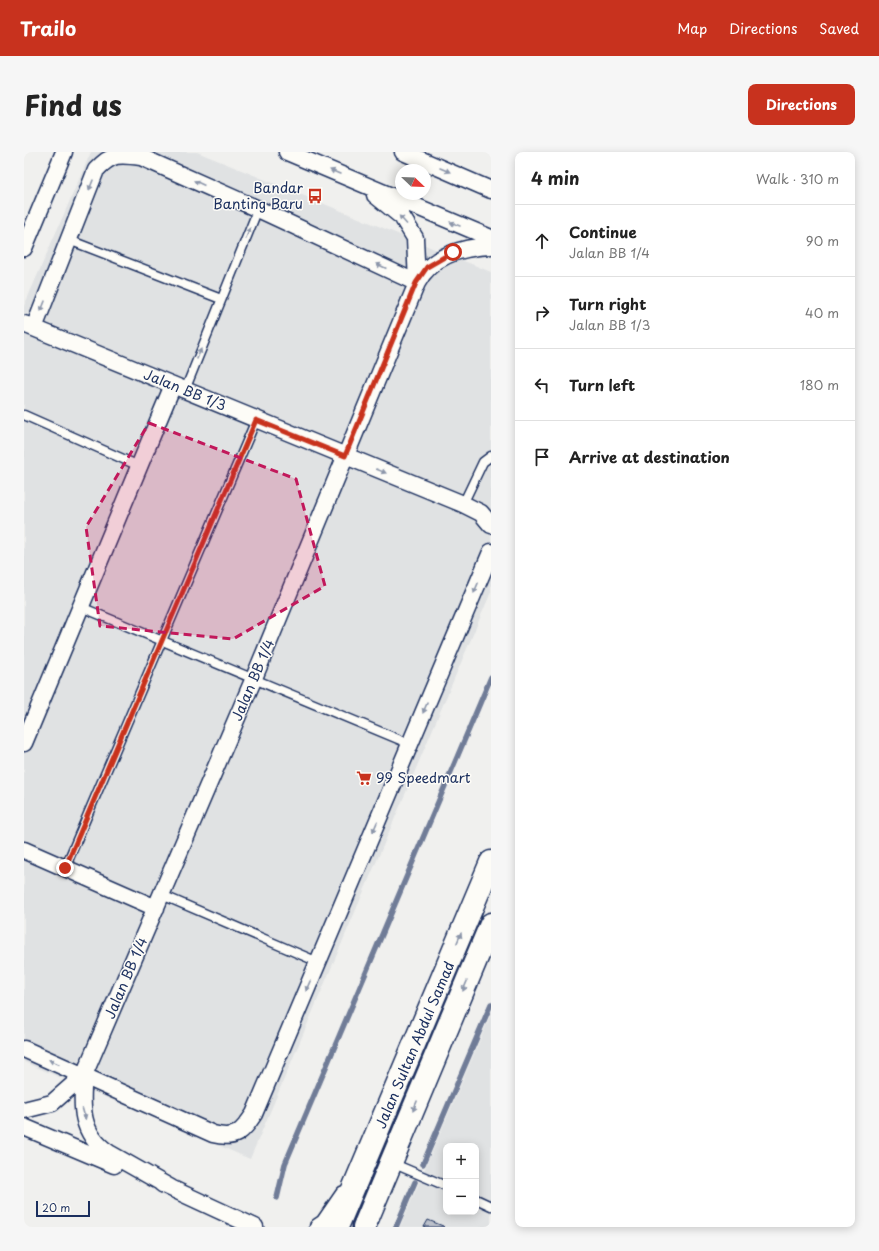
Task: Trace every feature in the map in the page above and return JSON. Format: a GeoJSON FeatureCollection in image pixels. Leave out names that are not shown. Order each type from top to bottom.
{"type":"FeatureCollection","features":[{"type":"Feature","properties":{"kind":"main road","name":"Jalan Sultan Abdul Samad"},"geometry":{"type":"LineString","coordinates":[[337,1227],[491,862]]}},
{"type":"Feature","properties":{"kind":"main road","name":"Jalan Sultan Abdul Samad"},"geometry":{"type":"LineString","coordinates":[[364,1227],[491,924]]}},
{"type":"Feature","properties":{"kind":"street"},"geometry":{"type":"LineString","coordinates":[[24,248],[64,152]]}},
{"type":"Feature","properties":{"kind":"street"},"geometry":{"type":"LineString","coordinates":[[287,152],[491,238]]}},
{"type":"Feature","properties":{"kind":"street"},"geometry":{"type":"LineString","coordinates":[[407,153],[491,190]]}},
{"type":"Feature","properties":{"kind":"street"},"geometry":{"type":"LineString","coordinates":[[29,326],[69,240],[96,170],[106,159],[120,154],[141,158],[258,208],[416,283]]}},
{"type":"Feature","properties":{"kind":"street","name":"Jalan BB 1/4"},"geometry":{"type":"LineString","coordinates":[[363,184],[402,217],[411,229],[415,238],[416,283]]}},
{"type":"Feature","properties":{"kind":"street","name":"Jalan BB 1/4"},"geometry":{"type":"LineString","coordinates":[[170,1188],[109,1153],[103,1149],[93,1137],[89,1131],[81,1106],[84,1076],[254,678],[416,283],[427,267],[453,252],[465,248],[491,246]]}},
{"type":"Feature","properties":{"kind":"street","name":"Jalan BB 1/3"},"geometry":{"type":"LineString","coordinates":[[29,326],[463,504],[481,513],[491,525]]}},
{"type":"Feature","properties":{"kind":"street"},"geometry":{"type":"LineString","coordinates":[[24,743],[139,466],[179,388]]}},
{"type":"Feature","properties":{"kind":"street"},"geometry":{"type":"LineString","coordinates":[[24,1049],[213,1134],[233,1136],[244,1128],[254,1114],[491,552]]}},
{"type":"Feature","properties":{"kind":"street"},"geometry":{"type":"LineString","coordinates":[[24,850],[65,868],[159,902]]}},
{"type":"Feature","properties":{"kind":"street","name":"Jalan BB 1/4"},"geometry":{"type":"LineString","coordinates":[[24,1110],[52,1103],[84,1076]]}},
{"type":"Feature","properties":{"kind":"street"},"geometry":{"type":"LineString","coordinates":[[24,1127],[170,1188],[255,1227]]}},
{"type":"Feature","properties":{"kind":"street"},"geometry":{"type":"LineString","coordinates":[[318,1227],[324,1223],[363,1168]]}},
{"type":"Feature","properties":{"kind":"lane"},"geometry":{"type":"LineString","coordinates":[[179,388],[221,299],[258,208]]}},
{"type":"Feature","properties":{"kind":"lane"},"geometry":{"type":"LineString","coordinates":[[69,240],[221,299]]}},
{"type":"Feature","properties":{"kind":"lane"},"geometry":{"type":"LineString","coordinates":[[24,415],[139,466]]}},
{"type":"Feature","properties":{"kind":"lane"},"geometry":{"type":"LineString","coordinates":[[65,868],[256,420]]}},
{"type":"Feature","properties":{"kind":"lane"},"geometry":{"type":"LineString","coordinates":[[463,504],[483,462],[491,456]]}},
{"type":"Feature","properties":{"kind":"lane"},"geometry":{"type":"LineString","coordinates":[[81,606],[410,744]]}},
{"type":"Feature","properties":{"kind":"lane"},"geometry":{"type":"LineString","coordinates":[[159,902],[318,962]]}},
{"type":"Feature","properties":{"kind":"lane"},"geometry":{"type":"LineString","coordinates":[[391,1163],[443,1185]]}},
{"type":"Feature","properties":{"kind":"lane"},"geometry":{"type":"LineString","coordinates":[[479,1200],[491,1206]]}},
{"type":"Feature","properties":{"kind":"highlighted area"},"geometry":{"type":"Polygon","coordinates":[[[149,423],[296,479],[325,586],[233,639],[100,626],[86,527],[149,423]]]}},
{"type":"Feature","properties":{"kind":"shaded area"},"geometry":{"type":"Polygon","coordinates":[[[91,152],[197,152],[491,272],[491,592],[250,1159],[24,1062],[24,306],[91,152]]]}},
{"type":"Feature","properties":{"kind":"shaded area"},"geometry":{"type":"Polygon","coordinates":[[[491,1014],[491,1227],[400,1227],[491,1014]]]}},
{"type":"Feature","properties":{"kind":"building"},"geometry":{"type":"Polygon","coordinates":[[[428,1220],[443,1226],[444,1227],[424,1227],[428,1220]]]}},
{"type":"Feature","properties":{"kind":"waterway"},"geometry":{"type":"LineString","coordinates":[[277,1198],[285,1164],[491,677]]}},
{"type":"Feature","properties":{"kind":"waterway"},"geometry":{"type":"LineString","coordinates":[[423,1164],[491,1004]]}},
{"type":"Feature","properties":{"kind":"waterway"},"geometry":{"type":"LineString","coordinates":[[396,1227],[415,1182]]}},
{"type":"Feature","properties":{"kind":"place","name":"Bandar Banting Baru"},"geometry":{"type":"Point","coordinates":[315,196]}},
{"type":"Feature","properties":{"kind":"place","name":"99 Speedmart"},"geometry":{"type":"Point","coordinates":[364,778]}},
{"type":"Feature","properties":{"kind":"route"},"geometry":{"type":"LineString","coordinates":[[65,868],[256,420],[345,456],[416,283],[427,267],[453,252]]}}]}
